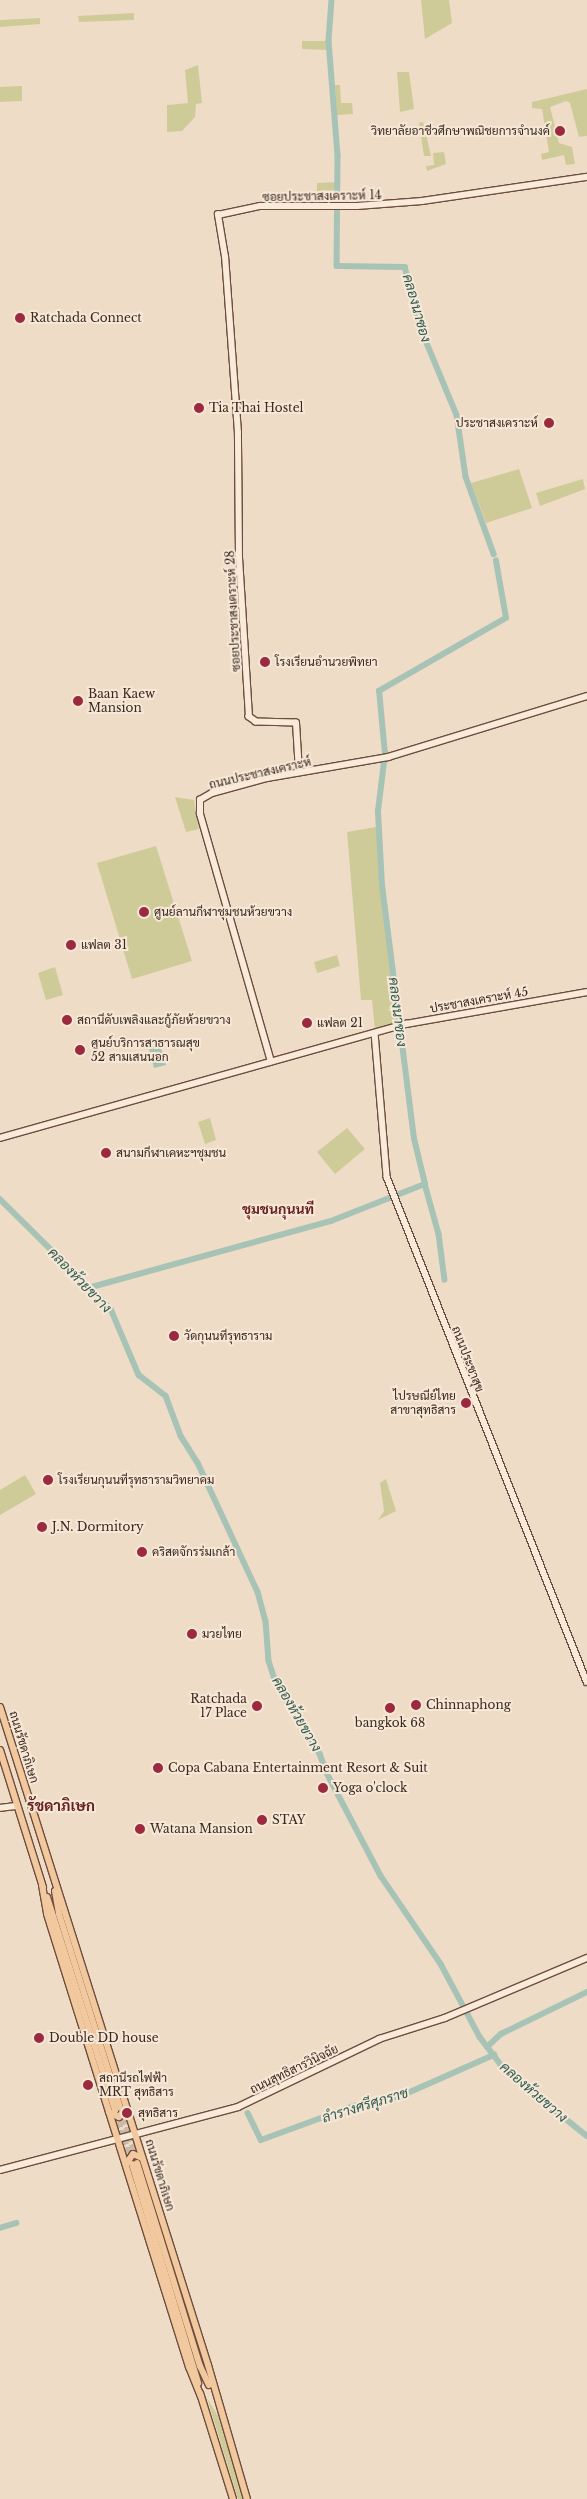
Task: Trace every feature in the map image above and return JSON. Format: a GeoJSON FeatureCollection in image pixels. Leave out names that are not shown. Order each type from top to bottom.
{"type":"FeatureCollection","features":[{"type":"Feature","properties":{"kind":"main road","name":"ถนนรัชดาภิเษก"},"geometry":{"type":"LineString","coordinates":[[0,1707],[53,1880],[65,1908],[118,2109],[117,2138],[134,2163],[208,2365],[213,2393],[246,2499]]}},
{"type":"Feature","properties":{"kind":"main road","name":"ถนนรัชดาภิเษก"},"geometry":{"type":"LineString","coordinates":[[0,1750],[42,1885],[47,1914],[118,2109],[135,2133],[134,2163],[188,2367],[201,2397],[233,2499]]}},
{"type":"Feature","properties":{"kind":"street","name":"ซอยประชาสงเคราะห์ 14"},"geometry":{"type":"LineString","coordinates":[[236,405],[225,257],[218,215],[260,206],[422,201],[587,177]]}},
{"type":"Feature","properties":{"kind":"street","name":"ซอยประชาสงเคราะห์ 28"},"geometry":{"type":"LineString","coordinates":[[236,405],[239,460],[239,557],[249,717],[256,722],[296,723],[299,772]]}},
{"type":"Feature","properties":{"kind":"street","name":"ถนนประชาสงเคราะห์"},"geometry":{"type":"LineString","coordinates":[[271,1062],[199,804],[203,797],[212,793],[299,772],[385,757],[587,696]]}},
{"type":"Feature","properties":{"kind":"street","name":"ประชาสงเคราะห์ 45"},"geometry":{"type":"LineString","coordinates":[[375,1033],[406,1024],[587,992]]}},
{"type":"Feature","properties":{"kind":"street"},"geometry":{"type":"LineString","coordinates":[[0,1138],[375,1033]]}},
{"type":"Feature","properties":{"kind":"street","name":"ถนนประชาสุข"},"geometry":{"type":"LineString","coordinates":[[375,1033],[385,1169],[587,1682]]}},
{"type":"Feature","properties":{"kind":"street"},"geometry":{"type":"LineString","coordinates":[[0,1808],[18,1806]]}},
{"type":"Feature","properties":{"kind":"street","name":"ถนนสุทธิสารวินิจฉัย"},"geometry":{"type":"LineString","coordinates":[[0,2170],[238,2107],[379,2039],[461,2012],[587,1958]]}},
{"type":"Feature","properties":{"kind":"shaded area"},"geometry":{"type":"Polygon","coordinates":[[[421,0],[449,0],[452,23],[425,39],[421,0]]]}},
{"type":"Feature","properties":{"kind":"shaded area"},"geometry":{"type":"Polygon","coordinates":[[[134,13],[134,20],[79,22],[78,16],[134,13]]]}},
{"type":"Feature","properties":{"kind":"shaded area"},"geometry":{"type":"Polygon","coordinates":[[[40,18],[40,24],[0,27],[0,20],[40,18]]]}},
{"type":"Feature","properties":{"kind":"shaded area"},"geometry":{"type":"Polygon","coordinates":[[[302,41],[327,41],[328,50],[302,49],[302,41]]]}},
{"type":"Feature","properties":{"kind":"shaded area"},"geometry":{"type":"Polygon","coordinates":[[[198,65],[202,103],[196,104],[195,117],[182,131],[167,132],[167,105],[188,103],[185,70],[198,65]]]}},
{"type":"Feature","properties":{"kind":"shaded area"},"geometry":{"type":"Polygon","coordinates":[[[397,72],[409,72],[414,109],[400,112],[397,72]]]}},
{"type":"Feature","properties":{"kind":"shaded area"},"geometry":{"type":"Polygon","coordinates":[[[335,85],[340,85],[341,103],[352,103],[353,114],[337,115],[335,85]]]}},
{"type":"Feature","properties":{"kind":"shaded area"},"geometry":{"type":"Polygon","coordinates":[[[22,86],[22,101],[0,102],[0,87],[22,86]]]}},
{"type":"Feature","properties":{"kind":"shaded area"},"geometry":{"type":"Polygon","coordinates":[[[587,89],[587,136],[579,137],[570,103],[566,101],[550,107],[559,143],[572,147],[575,164],[566,165],[564,155],[542,160],[541,154],[549,152],[542,109],[532,108],[532,102],[587,89]]]}},
{"type":"Feature","properties":{"kind":"shaded area"},"geometry":{"type":"Polygon","coordinates":[[[423,122],[431,156],[424,156],[419,123],[423,122]]]}},
{"type":"Feature","properties":{"kind":"shaded area"},"geometry":{"type":"Polygon","coordinates":[[[444,152],[446,164],[427,171],[426,166],[434,165],[433,153],[444,152]]]}},
{"type":"Feature","properties":{"kind":"shaded area"},"geometry":{"type":"Polygon","coordinates":[[[337,182],[337,190],[317,191],[317,183],[337,182]]]}},
{"type":"Feature","properties":{"kind":"shaded area"},"geometry":{"type":"Polygon","coordinates":[[[519,469],[532,508],[486,523],[471,483],[519,469]]]}},
{"type":"Feature","properties":{"kind":"shaded area"},"geometry":{"type":"Polygon","coordinates":[[[583,479],[585,489],[540,506],[536,493],[583,479]]]}},
{"type":"Feature","properties":{"kind":"shaded area"},"geometry":{"type":"Polygon","coordinates":[[[175,797],[194,800],[199,829],[186,832],[175,797]]]}},
{"type":"Feature","properties":{"kind":"shaded area"},"geometry":{"type":"Polygon","coordinates":[[[376,827],[398,1024],[375,1030],[372,1000],[361,1000],[347,832],[376,827]]]}},
{"type":"Feature","properties":{"kind":"shaded area","name":"ศูนย์ลานกีฬาชุมชนห้วยขวาง"},"geometry":{"type":"Polygon","coordinates":[[[156,846],[192,961],[132,979],[97,863],[156,846]]]}},
{"type":"Feature","properties":{"kind":"shaded area"},"geometry":{"type":"Polygon","coordinates":[[[337,955],[340,966],[317,973],[314,962],[337,955]]]}},
{"type":"Feature","properties":{"kind":"shaded area"},"geometry":{"type":"Polygon","coordinates":[[[55,967],[63,995],[46,1000],[38,973],[55,967]]]}},
{"type":"Feature","properties":{"kind":"shaded area"},"geometry":{"type":"Polygon","coordinates":[[[160,1045],[166,1065],[154,1068],[149,1049],[160,1045]]]}},
{"type":"Feature","properties":{"kind":"shaded area"},"geometry":{"type":"Polygon","coordinates":[[[210,1118],[216,1140],[205,1144],[198,1122],[210,1118]]]}},
{"type":"Feature","properties":{"kind":"shaded area"},"geometry":{"type":"Polygon","coordinates":[[[347,1128],[365,1149],[335,1174],[317,1152],[347,1128]]]}},
{"type":"Feature","properties":{"kind":"shaded area"},"geometry":{"type":"Polygon","coordinates":[[[25,1475],[36,1494],[0,1515],[0,1490],[25,1475]]]}},
{"type":"Feature","properties":{"kind":"shaded area"},"geometry":{"type":"Polygon","coordinates":[[[386,1479],[396,1511],[378,1520],[384,1511],[380,1483],[386,1479]]]}},
{"type":"Feature","properties":{"kind":"shaded area"},"geometry":{"type":"Polygon","coordinates":[[[207,2398],[218,2416],[243,2499],[238,2499],[207,2398]]]}},
{"type":"Feature","properties":{"kind":"waterway","name":"คลองนาซอง"},"geometry":{"type":"LineString","coordinates":[[332,0],[329,41],[338,156],[337,266],[405,267],[422,331],[457,415],[466,477],[494,554]]}},
{"type":"Feature","properties":{"kind":"waterway","name":"คลองนาซอง"},"geometry":{"type":"LineString","coordinates":[[88,1288],[331,1221],[425,1184],[414,1139],[382,886],[378,811],[385,754],[379,691],[506,618],[496,561]]}},
{"type":"Feature","properties":{"kind":"waterway"},"geometry":{"type":"LineString","coordinates":[[425,1184],[439,1234],[445,1280]]}},
{"type":"Feature","properties":{"kind":"waterway","name":"คลองห้วยขวาง"},"geometry":{"type":"LineString","coordinates":[[0,1199],[111,1309],[139,1375],[166,1396],[181,1436],[198,1463],[258,1592],[266,1621],[269,1661],[276,1683],[320,1754],[328,1775],[381,1876],[441,1964],[480,2037],[505,2070],[587,2136]]}},
{"type":"Feature","properties":{"kind":"waterway"},"geometry":{"type":"LineString","coordinates":[[487,2047],[501,2034],[587,1992]]}},
{"type":"Feature","properties":{"kind":"waterway","name":"ลำรางศรีศุภราช"},"geometry":{"type":"LineString","coordinates":[[248,2113],[261,2140],[354,2106],[401,2096],[494,2055]]}},
{"type":"Feature","properties":{"kind":"waterway"},"geometry":{"type":"LineString","coordinates":[[0,2228],[16,2223]]}},
{"type":"Feature","properties":{"kind":"tunnel"},"geometry":{"type":"LineString","coordinates":[[121,2110],[136,2157]]}},
{"type":"Feature","properties":{"kind":"tunnel"},"geometry":{"type":"LineString","coordinates":[[116,2113],[131,2161]]}},
{"type":"Feature","properties":{"kind":"place","name":"วิทยาลัยอาชีวศึกษาพณิชยการจำนงค์"},"geometry":{"type":"Point","coordinates":[560,131]}},
{"type":"Feature","properties":{"kind":"place","name":"Ratchada Connect"},"geometry":{"type":"Point","coordinates":[20,318]}},
{"type":"Feature","properties":{"kind":"place","name":"Tia Thai Hostel"},"geometry":{"type":"Point","coordinates":[199,408]}},
{"type":"Feature","properties":{"kind":"place","name":"ประชาสงเคราะห์"},"geometry":{"type":"Point","coordinates":[549,423]}},
{"type":"Feature","properties":{"kind":"place","name":"โรงเรียนอำนวยพิทยา"},"geometry":{"type":"Point","coordinates":[265,662]}},
{"type":"Feature","properties":{"kind":"place","name":"Baan Kaew Mansion"},"geometry":{"type":"Point","coordinates":[78,701]}},
{"type":"Feature","properties":{"kind":"place","name":"ศูนย์ลานกีฬาชุมชนห้วยขวาง"},"geometry":{"type":"Point","coordinates":[144,912]}},
{"type":"Feature","properties":{"kind":"place","name":"แฟลต 31"},"geometry":{"type":"Point","coordinates":[71,945]}},
{"type":"Feature","properties":{"kind":"place","name":"สถานีดับเพลิงและกู้ภัยห้วยขวาง"},"geometry":{"type":"Point","coordinates":[67,1020]}},
{"type":"Feature","properties":{"kind":"place","name":"แฟลต 21"},"geometry":{"type":"Point","coordinates":[307,1023]}},
{"type":"Feature","properties":{"kind":"place","name":"ศูนย์บริการสาธารณสุข 52 สามเสนนอก"},"geometry":{"type":"Point","coordinates":[80,1050]}},
{"type":"Feature","properties":{"kind":"place","name":"สนามกีฬาเคหะฯชุมชน"},"geometry":{"type":"Point","coordinates":[106,1153]}},
{"type":"Feature","properties":{"kind":"place","name":"วัดกุนนทีรุทธาราม"},"geometry":{"type":"Point","coordinates":[174,1336]}},
{"type":"Feature","properties":{"kind":"place","name":"ไปรษณีย์ไทย สาขาสุทธิสาร"},"geometry":{"type":"Point","coordinates":[466,1403]}},
{"type":"Feature","properties":{"kind":"place","name":"โรงเรียนกุนนทีรุทธารามวิทยาคม"},"geometry":{"type":"Point","coordinates":[48,1480]}},
{"type":"Feature","properties":{"kind":"place","name":"J.N. Dormitory"},"geometry":{"type":"Point","coordinates":[42,1527]}},
{"type":"Feature","properties":{"kind":"place","name":"คริสตจักรร่มเกล้า"},"geometry":{"type":"Point","coordinates":[142,1552]}},
{"type":"Feature","properties":{"kind":"place","name":"มวยไทย"},"geometry":{"type":"Point","coordinates":[192,1634]}},
{"type":"Feature","properties":{"kind":"place","name":"Chinnaphong"},"geometry":{"type":"Point","coordinates":[416,1705]}},
{"type":"Feature","properties":{"kind":"place","name":"Ratchada 17 Place"},"geometry":{"type":"Point","coordinates":[257,1706]}},
{"type":"Feature","properties":{"kind":"place","name":"bangkok 68"},"geometry":{"type":"Point","coordinates":[390,1708]}},
{"type":"Feature","properties":{"kind":"place","name":"Copa Cabana Entertainment Resort & Suit"},"geometry":{"type":"Point","coordinates":[158,1768]}},
{"type":"Feature","properties":{"kind":"place","name":"Yoga o'clock"},"geometry":{"type":"Point","coordinates":[323,1788]}},
{"type":"Feature","properties":{"kind":"place","name":"STAY"},"geometry":{"type":"Point","coordinates":[262,1820]}},
{"type":"Feature","properties":{"kind":"place","name":"Watana Mansion"},"geometry":{"type":"Point","coordinates":[140,1829]}},
{"type":"Feature","properties":{"kind":"place","name":"Double DD house"},"geometry":{"type":"Point","coordinates":[39,2038]}},
{"type":"Feature","properties":{"kind":"place","name":"สถานีรถไฟฟ้า MRT สุทธิสาร"},"geometry":{"type":"Point","coordinates":[88,2085]}},
{"type":"Feature","properties":{"kind":"place","name":"สุทธิสาร"},"geometry":{"type":"Point","coordinates":[127,2113]}},
{"type":"Feature","properties":{"kind":"district","name":"ชุมชนกุนนที"},"geometry":{"type":"Point","coordinates":[278,1209]}},
{"type":"Feature","properties":{"kind":"district","name":"รัชดาภิเษก"},"geometry":{"type":"Point","coordinates":[61,1806]}}]}
